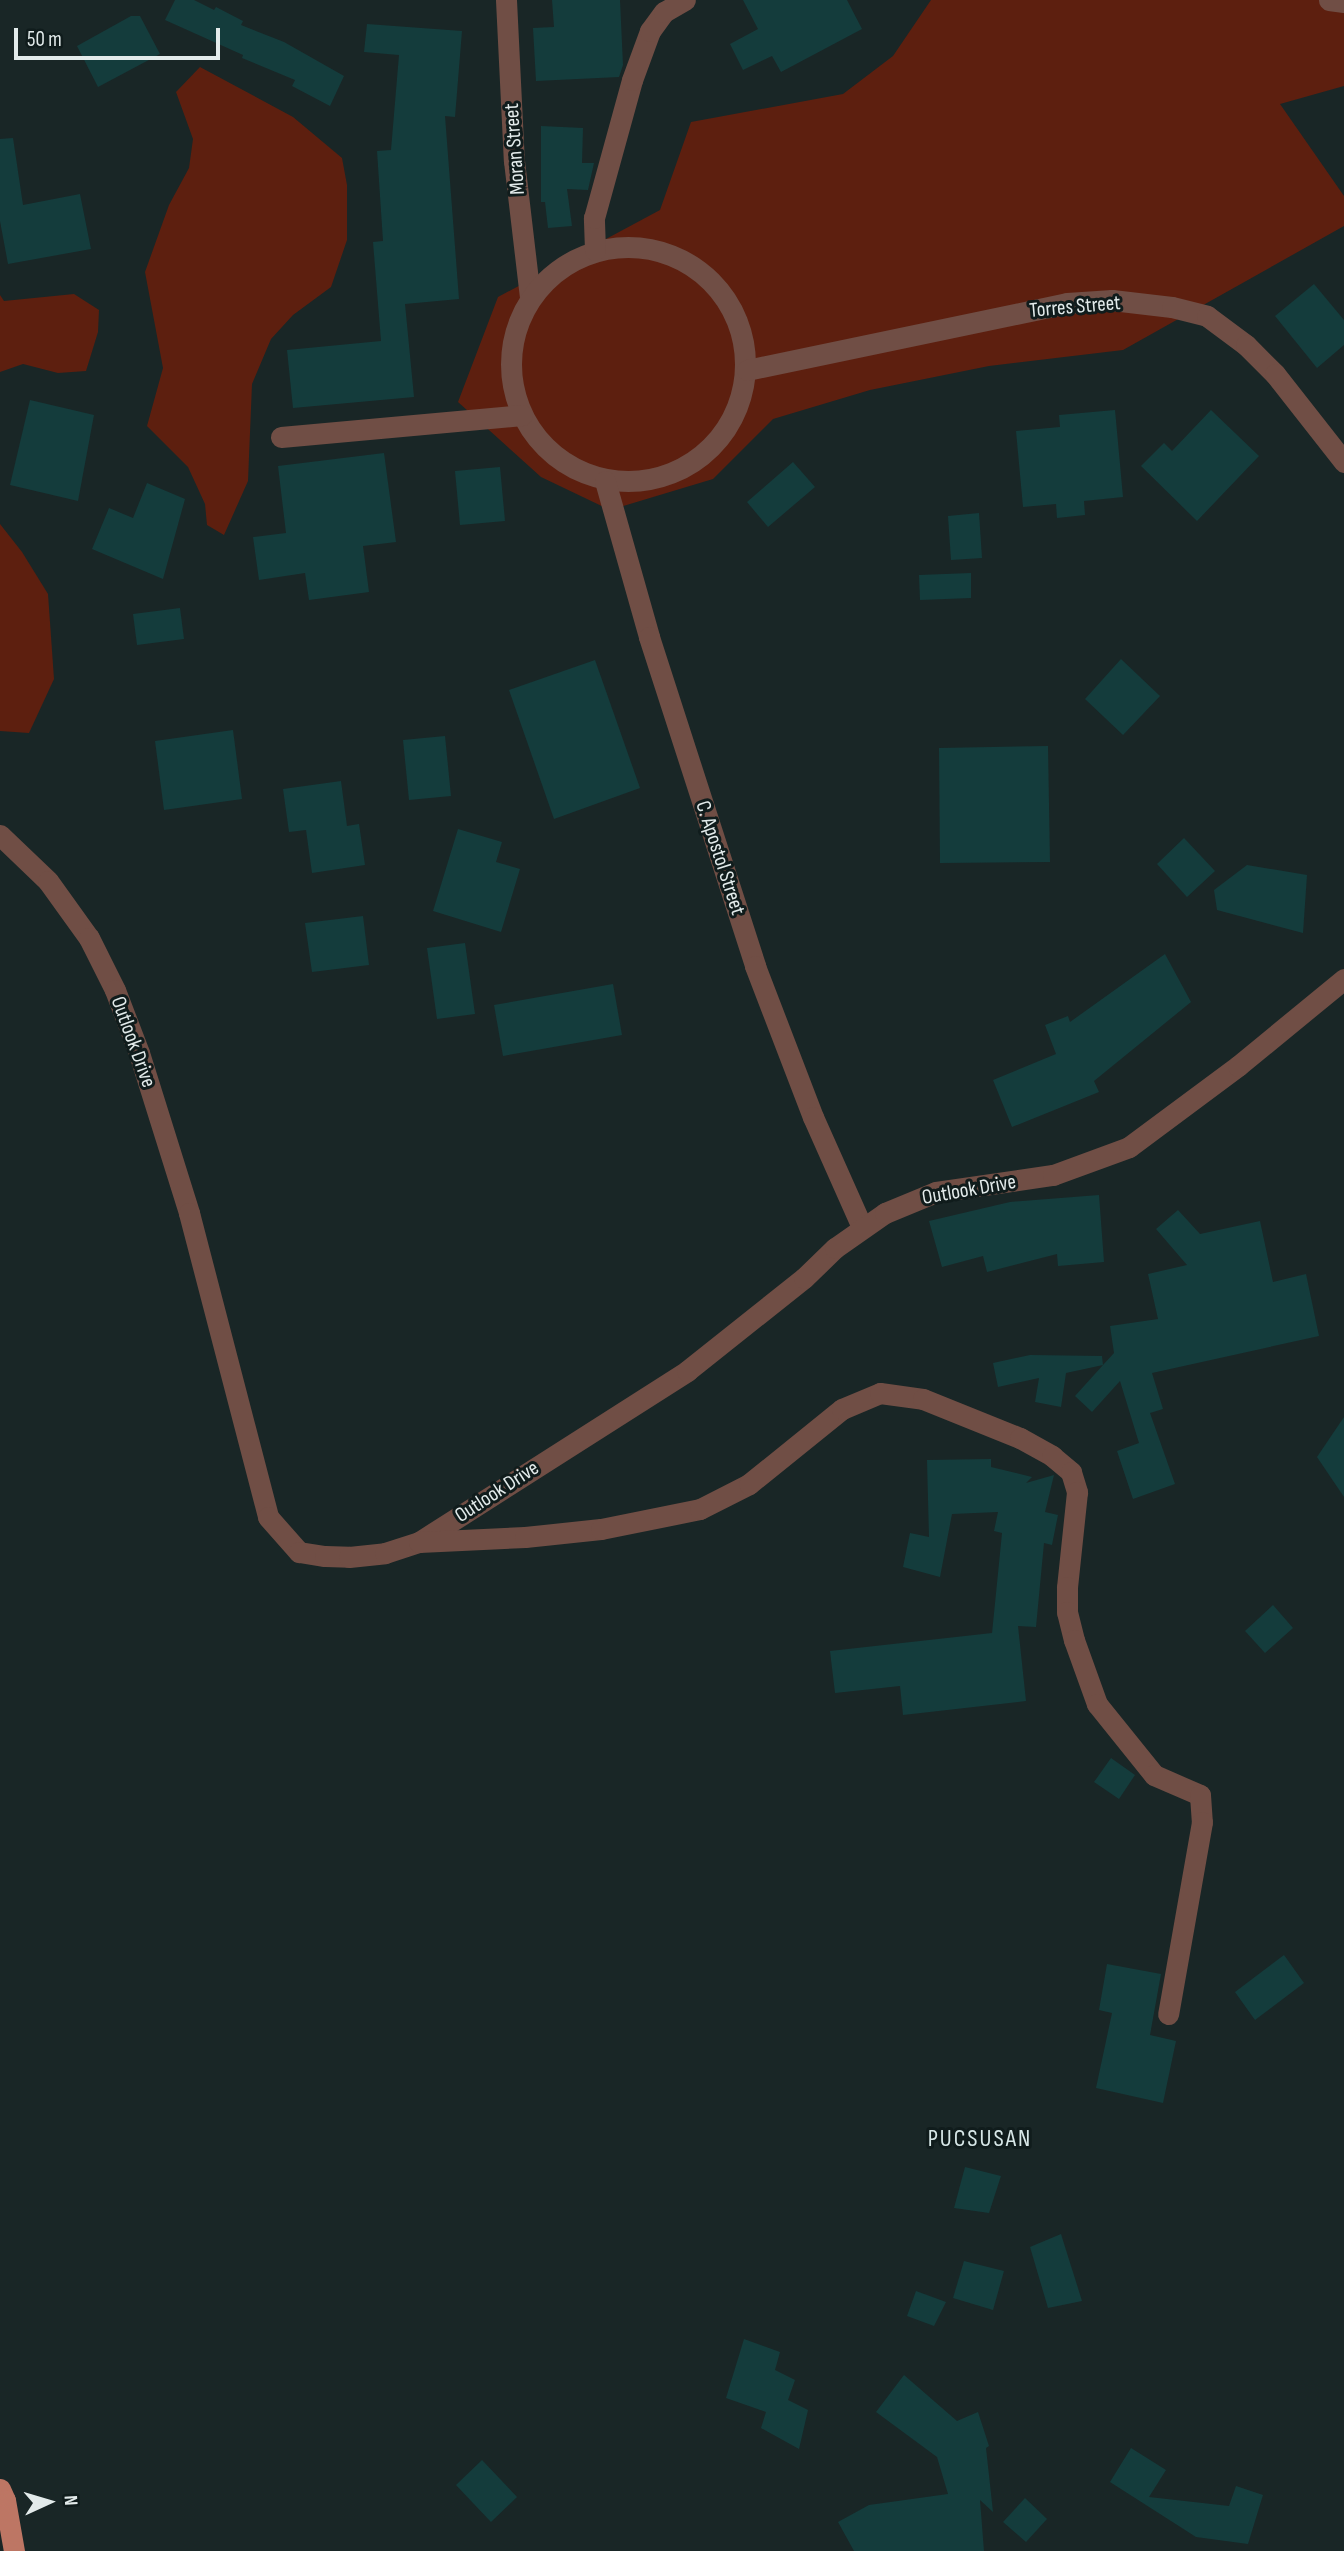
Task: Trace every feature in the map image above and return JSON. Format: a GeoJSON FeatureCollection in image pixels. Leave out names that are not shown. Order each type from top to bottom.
{"type":"FeatureCollection","features":[{"type":"Feature","properties":{"kind":"main road"},"geometry":{"type":"LineString","coordinates":[[0,2489],[5,2500],[13,2551]]}},
{"type":"Feature","properties":{"kind":"street","name":"Moran Street"},"geometry":{"type":"LineString","coordinates":[[506,0],[514,161],[530,298]]}},
{"type":"Feature","properties":{"kind":"street"},"geometry":{"type":"LineString","coordinates":[[595,250],[594,218],[632,80],[650,31],[664,12],[685,0]]}},
{"type":"Feature","properties":{"kind":"street"},"geometry":{"type":"LineString","coordinates":[[1329,0],[1344,2]]}},
{"type":"Feature","properties":{"kind":"street"},"geometry":{"type":"LineString","coordinates":[[640,246],[683,258],[718,286],[741,325],[747,370],[734,419],[701,458],[656,480],[605,481],[571,468],[542,446],[522,415],[511,376],[514,336],[530,298],[548,278],[570,261],[595,250],[640,246]]}},
{"type":"Feature","properties":{"kind":"street","name":"Torres Street"},"geometry":{"type":"LineString","coordinates":[[747,370],[1067,303],[1112,300],[1172,307],[1207,316],[1245,345],[1275,374],[1344,462]]}},
{"type":"Feature","properties":{"kind":"street"},"geometry":{"type":"LineString","coordinates":[[281,437],[522,415]]}},
{"type":"Feature","properties":{"kind":"street","name":"C. Apostol Street"},"geometry":{"type":"LineString","coordinates":[[605,481],[649,637],[755,966],[813,1116],[862,1227]]}},
{"type":"Feature","properties":{"kind":"street","name":"Outlook Drive"},"geometry":{"type":"LineString","coordinates":[[0,835],[48,881],[69,909],[89,938],[115,990],[139,1053],[189,1213],[268,1517],[299,1552],[349,1558],[385,1553],[419,1542],[687,1371],[804,1278],[862,1227],[885,1213],[936,1192],[1054,1175],[1129,1147],[1238,1066],[1344,979]]}},
{"type":"Feature","properties":{"kind":"street"},"geometry":{"type":"LineString","coordinates":[[419,1542],[525,1537],[601,1529],[700,1510],[749,1484],[842,1409],[880,1393],[923,1399],[1020,1438],[1052,1456],[1070,1472],[1077,1492],[1067,1587],[1068,1612],[1074,1640],[1097,1704],[1154,1774],[1200,1795],[1202,1822],[1168,2014]]}},
{"type":"Feature","properties":{"kind":"shaded area"},"geometry":{"type":"Polygon","coordinates":[[[931,0],[1344,0],[1344,86],[1280,104],[1344,196],[1344,226],[1123,350],[989,366],[870,390],[773,419],[713,479],[610,510],[541,477],[458,402],[498,297],[660,210],[691,122],[843,94],[893,56],[931,0]]]}},
{"type":"Feature","properties":{"kind":"shaded area"},"geometry":{"type":"Polygon","coordinates":[[[200,67],[293,117],[342,158],[347,185],[347,240],[331,287],[293,315],[271,339],[252,384],[248,481],[224,535],[207,525],[205,504],[188,467],[147,426],[163,368],[145,272],[169,205],[189,168],[193,139],[176,92],[200,67]]]}},
{"type":"Feature","properties":{"kind":"shaded area"},"geometry":{"type":"Polygon","coordinates":[[[74,294],[99,310],[98,332],[86,371],[58,373],[23,364],[0,372],[0,295],[4,301],[74,294]]]}},
{"type":"Feature","properties":{"kind":"shaded area"},"geometry":{"type":"Polygon","coordinates":[[[0,524],[22,552],[48,594],[54,679],[29,733],[0,731],[0,524]]]}},
{"type":"Feature","properties":{"kind":"building"},"geometry":{"type":"Polygon","coordinates":[[[175,0],[194,0],[214,10],[216,7],[243,21],[241,25],[284,42],[344,76],[330,106],[292,86],[295,80],[242,58],[243,55],[165,20],[175,0]]]}},
{"type":"Feature","properties":{"kind":"building"},"geometry":{"type":"Polygon","coordinates":[[[552,0],[620,0],[623,65],[619,77],[536,81],[533,28],[554,27],[552,0]]]}},
{"type":"Feature","properties":{"kind":"building"},"geometry":{"type":"Polygon","coordinates":[[[743,0],[847,0],[862,29],[781,72],[772,56],[743,70],[730,44],[758,29],[743,0]]]}},
{"type":"Feature","properties":{"kind":"building"},"geometry":{"type":"Polygon","coordinates":[[[131,16],[140,16],[160,54],[98,87],[77,46],[131,16]]]}},
{"type":"Feature","properties":{"kind":"building"},"geometry":{"type":"Polygon","coordinates":[[[367,24],[462,31],[455,117],[445,116],[459,299],[405,304],[414,397],[293,408],[287,350],[381,341],[373,242],[383,241],[377,151],[391,150],[399,55],[364,52],[367,24]]]}},
{"type":"Feature","properties":{"kind":"building"},"geometry":{"type":"Polygon","coordinates":[[[541,126],[583,128],[582,163],[594,163],[588,190],[567,189],[572,226],[548,228],[545,202],[541,202],[541,126]]]}},
{"type":"Feature","properties":{"kind":"building"},"geometry":{"type":"Polygon","coordinates":[[[13,138],[23,205],[80,194],[91,249],[8,264],[0,221],[0,139],[13,138]]]}},
{"type":"Feature","properties":{"kind":"building"},"geometry":{"type":"Polygon","coordinates":[[[1314,284],[1344,320],[1344,345],[1317,368],[1275,316],[1314,284]]]}},
{"type":"Feature","properties":{"kind":"building"},"geometry":{"type":"Polygon","coordinates":[[[30,400],[94,415],[78,501],[10,485],[30,400]]]}},
{"type":"Feature","properties":{"kind":"building"},"geometry":{"type":"Polygon","coordinates":[[[1115,410],[1123,497],[1084,501],[1085,515],[1057,518],[1056,504],[1023,507],[1016,431],[1060,427],[1059,415],[1115,410]]]}},
{"type":"Feature","properties":{"kind":"building"},"geometry":{"type":"Polygon","coordinates":[[[1211,410],[1259,456],[1197,521],[1141,466],[1164,443],[1172,451],[1211,410]]]}},
{"type":"Feature","properties":{"kind":"building"},"geometry":{"type":"Polygon","coordinates":[[[384,453],[396,542],[363,546],[369,592],[309,600],[305,573],[259,580],[253,537],[286,533],[278,466],[384,453]]]}},
{"type":"Feature","properties":{"kind":"building"},"geometry":{"type":"Polygon","coordinates":[[[793,462],[815,487],[768,527],[747,502],[793,462]]]}},
{"type":"Feature","properties":{"kind":"building"},"geometry":{"type":"Polygon","coordinates":[[[500,467],[505,521],[460,525],[455,471],[500,467]]]}},
{"type":"Feature","properties":{"kind":"building"},"geometry":{"type":"Polygon","coordinates":[[[147,483],[185,499],[163,579],[92,549],[109,508],[133,518],[147,483]]]}},
{"type":"Feature","properties":{"kind":"building"},"geometry":{"type":"Polygon","coordinates":[[[979,513],[982,558],[951,560],[948,516],[979,513]]]}},
{"type":"Feature","properties":{"kind":"building"},"geometry":{"type":"Polygon","coordinates":[[[971,573],[971,598],[920,600],[919,575],[971,573]]]}},
{"type":"Feature","properties":{"kind":"building"},"geometry":{"type":"Polygon","coordinates":[[[180,608],[184,639],[137,645],[133,614],[180,608]]]}},
{"type":"Feature","properties":{"kind":"building"},"geometry":{"type":"Polygon","coordinates":[[[1121,659],[1160,696],[1123,735],[1085,699],[1121,659]]]}},
{"type":"Feature","properties":{"kind":"building"},"geometry":{"type":"Polygon","coordinates":[[[595,660],[640,788],[554,819],[509,690],[595,660]]]}},
{"type":"Feature","properties":{"kind":"building"},"geometry":{"type":"Polygon","coordinates":[[[233,730],[242,799],[164,810],[155,741],[233,730]]]}},
{"type":"Feature","properties":{"kind":"building"},"geometry":{"type":"Polygon","coordinates":[[[445,736],[451,796],[409,800],[403,740],[445,736]]]}},
{"type":"Feature","properties":{"kind":"building"},"geometry":{"type":"Polygon","coordinates":[[[1048,746],[1050,862],[940,863],[939,748],[1048,746]]]}},
{"type":"Feature","properties":{"kind":"building"},"geometry":{"type":"Polygon","coordinates":[[[341,781],[347,826],[359,824],[365,865],[312,873],[306,830],[289,832],[283,789],[341,781]]]}},
{"type":"Feature","properties":{"kind":"building"},"geometry":{"type":"Polygon","coordinates":[[[458,829],[502,842],[496,862],[520,869],[501,932],[433,911],[458,829]]]}},
{"type":"Feature","properties":{"kind":"building"},"geometry":{"type":"Polygon","coordinates":[[[1184,838],[1215,871],[1187,897],[1157,864],[1184,838]]]}},
{"type":"Feature","properties":{"kind":"building"},"geometry":{"type":"Polygon","coordinates":[[[1247,865],[1307,875],[1303,933],[1217,910],[1214,890],[1247,865]]]}},
{"type":"Feature","properties":{"kind":"building"},"geometry":{"type":"Polygon","coordinates":[[[363,916],[369,965],[312,972],[305,923],[363,916]]]}},
{"type":"Feature","properties":{"kind":"building"},"geometry":{"type":"Polygon","coordinates":[[[465,943],[475,1014],[437,1019],[427,948],[465,943]]]}},
{"type":"Feature","properties":{"kind":"building"},"geometry":{"type":"Polygon","coordinates":[[[1165,954],[1191,1002],[1094,1081],[1099,1092],[1012,1127],[993,1080],[1056,1054],[1045,1025],[1068,1016],[1070,1022],[1165,954]]]}},
{"type":"Feature","properties":{"kind":"building"},"geometry":{"type":"Polygon","coordinates":[[[613,984],[622,1035],[503,1056],[494,1005],[613,984]]]}},
{"type":"Feature","properties":{"kind":"building"},"geometry":{"type":"Polygon","coordinates":[[[1099,1195],[1104,1262],[1058,1266],[1057,1254],[987,1272],[983,1256],[942,1267],[929,1221],[1010,1202],[1099,1195]]]}},
{"type":"Feature","properties":{"kind":"building"},"geometry":{"type":"Polygon","coordinates":[[[1178,1210],[1200,1234],[1260,1221],[1273,1282],[1306,1274],[1319,1336],[1152,1373],[1163,1409],[1150,1413],[1175,1484],[1133,1499],[1117,1451],[1139,1443],[1120,1381],[1092,1412],[1075,1396],[1114,1353],[1110,1326],[1158,1319],[1148,1274],[1187,1265],[1156,1229],[1178,1210]]]}},
{"type":"Feature","properties":{"kind":"building"},"geometry":{"type":"Polygon","coordinates":[[[1030,1355],[1102,1356],[1103,1365],[1066,1373],[1061,1407],[1035,1402],[1039,1378],[998,1387],[993,1363],[1030,1355]]]}},
{"type":"Feature","properties":{"kind":"building"},"geometry":{"type":"Polygon","coordinates":[[[1344,1417],[1344,1497],[1317,1457],[1344,1417]]]}},
{"type":"Feature","properties":{"kind":"building"},"geometry":{"type":"Polygon","coordinates":[[[991,1459],[991,1467],[1032,1477],[1026,1483],[1054,1475],[1045,1512],[1058,1515],[1052,1545],[1044,1543],[1036,1627],[1018,1626],[1026,1701],[903,1715],[900,1686],[835,1693],[830,1651],[992,1633],[1002,1533],[994,1531],[998,1512],[952,1514],[940,1577],[903,1567],[910,1533],[929,1537],[927,1460],[991,1459]]]}},
{"type":"Feature","properties":{"kind":"building"},"geometry":{"type":"Polygon","coordinates":[[[1273,1605],[1293,1628],[1265,1653],[1245,1631],[1273,1605]]]}},
{"type":"Feature","properties":{"kind":"building"},"geometry":{"type":"Polygon","coordinates":[[[1111,1758],[1135,1775],[1119,1799],[1094,1782],[1111,1758]]]}},
{"type":"Feature","properties":{"kind":"building"},"geometry":{"type":"Polygon","coordinates":[[[1284,1955],[1304,1983],[1255,2020],[1235,1992],[1284,1955]]]}},
{"type":"Feature","properties":{"kind":"building"},"geometry":{"type":"Polygon","coordinates":[[[1107,1964],[1161,1974],[1150,2035],[1176,2041],[1163,2103],[1096,2088],[1112,2013],[1099,2010],[1107,1964]]]}},
{"type":"Feature","properties":{"kind":"building"},"geometry":{"type":"Polygon","coordinates":[[[965,2167],[1001,2176],[989,2213],[954,2208],[965,2167]]]}},
{"type":"Feature","properties":{"kind":"building"},"geometry":{"type":"Polygon","coordinates":[[[1061,2234],[1082,2301],[1048,2308],[1030,2247],[1061,2234]]]}},
{"type":"Feature","properties":{"kind":"building"},"geometry":{"type":"Polygon","coordinates":[[[964,2261],[1004,2271],[993,2310],[953,2298],[964,2261]]]}},
{"type":"Feature","properties":{"kind":"building"},"geometry":{"type":"Polygon","coordinates":[[[916,2291],[946,2302],[934,2326],[907,2316],[916,2291]]]}},
{"type":"Feature","properties":{"kind":"building"},"geometry":{"type":"Polygon","coordinates":[[[744,2339],[780,2352],[775,2370],[795,2380],[788,2400],[808,2410],[799,2449],[761,2428],[766,2412],[726,2398],[744,2339]]]}},
{"type":"Feature","properties":{"kind":"building"},"geometry":{"type":"Polygon","coordinates":[[[904,2375],[957,2421],[978,2412],[989,2446],[986,2448],[993,2512],[980,2500],[984,2551],[854,2551],[838,2522],[869,2505],[948,2494],[937,2457],[876,2412],[904,2375]]]}},
{"type":"Feature","properties":{"kind":"building"},"geometry":{"type":"Polygon","coordinates":[[[1131,2448],[1166,2470],[1149,2497],[1229,2506],[1236,2486],[1263,2495],[1248,2544],[1196,2537],[1110,2482],[1131,2448]]]}},
{"type":"Feature","properties":{"kind":"building"},"geometry":{"type":"Polygon","coordinates":[[[482,2460],[517,2497],[491,2522],[456,2485],[482,2460]]]}},
{"type":"Feature","properties":{"kind":"building"},"geometry":{"type":"Polygon","coordinates":[[[1025,2498],[1047,2519],[1026,2542],[1003,2522],[1025,2498]]]}},
{"type":"Feature","properties":{"kind":"district","name":"PUCSUSAN"},"geometry":{"type":"Point","coordinates":[980,2139]}}]}
